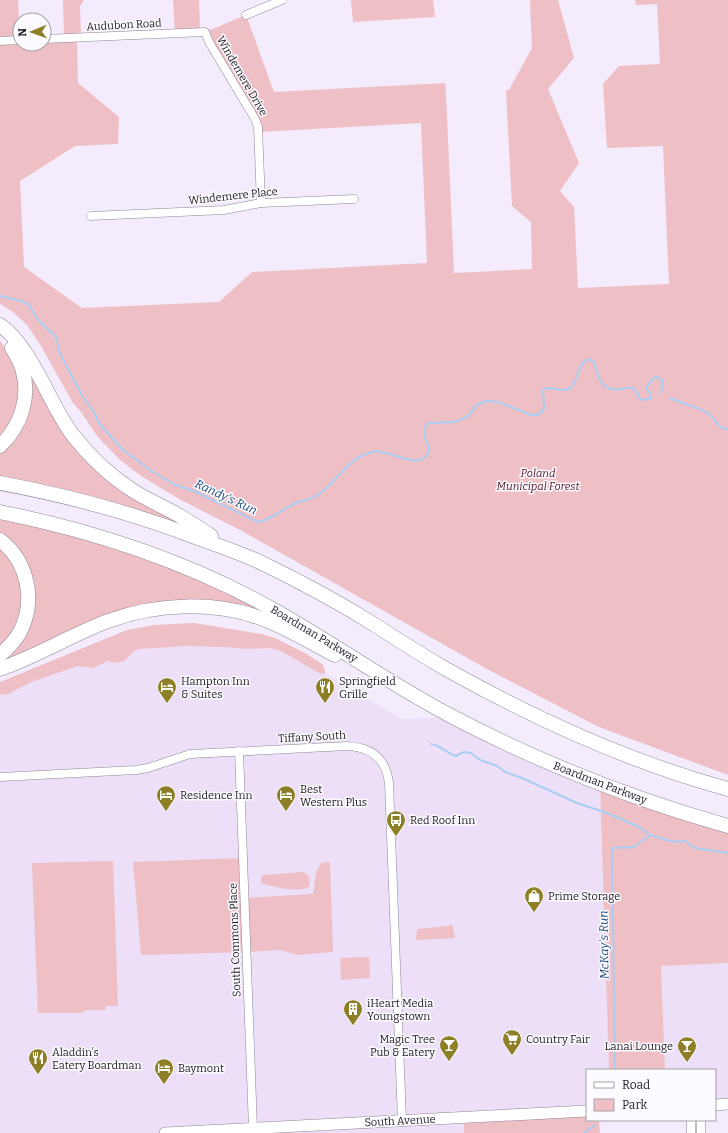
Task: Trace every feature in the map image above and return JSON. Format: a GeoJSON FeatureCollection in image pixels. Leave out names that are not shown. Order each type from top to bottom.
{"type":"FeatureCollection","features":[{"type":"Feature","properties":{"kind":"highway"},"geometry":{"type":"LineString","coordinates":[[0,325],[17,341],[31,362],[62,419],[100,465],[132,490],[180,516],[239,553]]}},
{"type":"Feature","properties":{"kind":"highway"},"geometry":{"type":"LineString","coordinates":[[0,335],[12,348],[22,366],[25,382],[23,410],[13,431],[0,446]]}},
{"type":"Feature","properties":{"kind":"highway"},"geometry":{"type":"LineString","coordinates":[[0,483],[38,490],[115,509],[170,527],[239,553],[265,564],[350,610],[445,668],[508,703],[557,726],[638,760],[728,789]]}},
{"type":"Feature","properties":{"kind":"highway","name":"Boardman Parkway"},"geometry":{"type":"LineString","coordinates":[[0,512],[50,522],[133,547],[205,576],[273,609],[314,632],[420,699],[508,745],[558,767],[646,802],[728,826]]}},
{"type":"Feature","properties":{"kind":"highway"},"geometry":{"type":"LineString","coordinates":[[0,540],[18,559],[25,574],[28,597],[27,612],[20,632],[8,648],[0,655]]}},
{"type":"Feature","properties":{"kind":"highway"},"geometry":{"type":"LineString","coordinates":[[0,669],[107,622],[132,614],[180,606],[203,607],[235,611],[268,621],[420,699]]}},
{"type":"Feature","properties":{"kind":"main road"},"geometry":{"type":"LineString","coordinates":[[716,1105],[728,1104]]}},
{"type":"Feature","properties":{"kind":"main road","name":"South Avenue"},"geometry":{"type":"LineString","coordinates":[[165,1133],[586,1111]]}},
{"type":"Feature","properties":{"kind":"street"},"geometry":{"type":"LineString","coordinates":[[246,14],[282,0]]}},
{"type":"Feature","properties":{"kind":"street","name":"Audubon Road"},"geometry":{"type":"LineString","coordinates":[[52,39],[206,32]]}},
{"type":"Feature","properties":{"kind":"street","name":"Windemere Drive"},"geometry":{"type":"LineString","coordinates":[[206,32],[209,42],[246,102],[257,123],[261,203]]}},
{"type":"Feature","properties":{"kind":"street"},"geometry":{"type":"LineString","coordinates":[[0,41],[12,40]]}},
{"type":"Feature","properties":{"kind":"street","name":"Windemere Place"},"geometry":{"type":"LineString","coordinates":[[91,216],[224,210],[261,203],[354,199]]}},
{"type":"Feature","properties":{"kind":"street","name":"Tiffany South"},"geometry":{"type":"LineString","coordinates":[[0,777],[136,770],[148,768],[184,755],[239,751],[357,746],[367,749],[378,757],[386,768],[389,782],[402,1121]]}},
{"type":"Feature","properties":{"kind":"street","name":"South Commons Place"},"geometry":{"type":"LineString","coordinates":[[239,751],[252,1128]]}},
{"type":"Feature","properties":{"kind":"street"},"geometry":{"type":"LineString","coordinates":[[691,1121],[692,1133]]}},
{"type":"Feature","properties":{"kind":"street"},"geometry":{"type":"LineString","coordinates":[[701,1121],[701,1133]]}},
{"type":"Feature","properties":{"kind":"shaded area"},"geometry":{"type":"Polygon","coordinates":[[[135,643],[270,645],[333,678],[401,719],[452,717],[600,785],[609,1069],[586,1069],[586,1111],[464,1118],[464,1133],[0,1133],[0,691],[135,643]]]}},
{"type":"Feature","properties":{"kind":"shaded area"},"geometry":{"type":"Polygon","coordinates":[[[728,963],[728,1104],[716,1105],[716,1069],[665,1069],[661,966],[728,963]]]}},
{"type":"Feature","properties":{"kind":"green space","name":"Poland Municipal Forest"},"geometry":{"type":"Polygon","coordinates":[[[0,0],[18,0],[19,12],[12,12],[12,52],[52,52],[52,39],[64,38],[63,0],[84,0],[80,6],[81,38],[77,38],[78,83],[119,117],[118,144],[75,146],[20,181],[24,267],[82,308],[219,302],[252,272],[427,263],[421,123],[259,132],[205,32],[246,15],[274,92],[445,83],[454,273],[532,269],[531,222],[512,206],[506,90],[509,90],[532,48],[530,0],[558,0],[574,58],[548,89],[579,163],[560,191],[574,207],[578,288],[669,284],[663,146],[607,148],[603,84],[619,66],[660,64],[657,4],[636,5],[635,0],[728,0],[728,775],[599,727],[487,669],[242,531],[181,500],[141,476],[120,460],[97,436],[73,403],[41,346],[27,325],[13,312],[0,304],[0,0]]]}},
{"type":"Feature","properties":{"kind":"green space"},"geometry":{"type":"Polygon","coordinates":[[[173,0],[199,0],[200,32],[175,33],[173,0]]]}},
{"type":"Feature","properties":{"kind":"green space"},"geometry":{"type":"Polygon","coordinates":[[[351,0],[433,0],[435,17],[353,22],[351,0]]]}},
{"type":"Feature","properties":{"kind":"green space"},"geometry":{"type":"Polygon","coordinates":[[[0,341],[12,358],[16,368],[19,396],[14,417],[0,438],[0,341]]]}},
{"type":"Feature","properties":{"kind":"green space"},"geometry":{"type":"Polygon","coordinates":[[[23,364],[70,437],[178,520],[177,523],[104,500],[0,477],[0,449],[17,430],[23,364]]]}},
{"type":"Feature","properties":{"kind":"green space"},"geometry":{"type":"Polygon","coordinates":[[[0,519],[77,538],[168,567],[227,593],[270,615],[178,603],[0,667],[31,602],[0,536],[0,519]]]}},
{"type":"Feature","properties":{"kind":"green space"},"geometry":{"type":"Polygon","coordinates":[[[0,547],[13,565],[18,575],[22,597],[19,619],[15,630],[0,649],[0,547]]]}},
{"type":"Feature","properties":{"kind":"green space"},"geometry":{"type":"Polygon","coordinates":[[[194,623],[261,634],[275,638],[305,653],[322,664],[325,669],[325,673],[319,673],[281,651],[269,648],[247,649],[185,646],[139,649],[134,651],[124,661],[118,663],[108,661],[93,668],[78,666],[31,682],[8,694],[0,695],[0,682],[127,630],[154,625],[194,623]]]}},
{"type":"Feature","properties":{"kind":"green space"},"geometry":{"type":"Polygon","coordinates":[[[600,785],[728,826],[728,963],[661,966],[665,1069],[609,1069],[600,785]]]}},
{"type":"Feature","properties":{"kind":"green space"},"geometry":{"type":"Polygon","coordinates":[[[243,858],[245,898],[313,894],[316,873],[321,863],[330,862],[333,952],[297,955],[281,950],[141,955],[133,862],[243,858]]]}},
{"type":"Feature","properties":{"kind":"green space"},"geometry":{"type":"Polygon","coordinates":[[[113,861],[118,1006],[106,1006],[106,1010],[87,1010],[81,1013],[38,1013],[32,863],[113,861]]]}},
{"type":"Feature","properties":{"kind":"green space"},"geometry":{"type":"Polygon","coordinates":[[[303,872],[308,875],[310,881],[309,887],[304,889],[285,889],[261,883],[261,876],[264,875],[303,872]]]}},
{"type":"Feature","properties":{"kind":"green space"},"geometry":{"type":"Polygon","coordinates":[[[452,924],[455,938],[416,940],[417,929],[448,926],[452,924]]]}},
{"type":"Feature","properties":{"kind":"green space"},"geometry":{"type":"Polygon","coordinates":[[[369,957],[370,978],[341,980],[340,958],[369,957]]]}},
{"type":"Feature","properties":{"kind":"green space"},"geometry":{"type":"Polygon","coordinates":[[[586,1111],[586,1121],[599,1121],[600,1133],[464,1133],[464,1118],[586,1111]]]}},
{"type":"Feature","properties":{"kind":"waterway","name":"Randy's Run"},"geometry":{"type":"LineString","coordinates":[[0,296],[28,304],[39,321],[57,338],[60,354],[83,397],[94,412],[100,425],[122,449],[150,470],[173,484],[196,492],[258,522],[264,521],[298,502],[318,495],[325,490],[350,464],[364,455],[372,452],[378,452],[407,459],[420,460],[425,457],[429,451],[424,435],[425,426],[429,423],[454,422],[467,417],[477,405],[486,401],[498,402],[531,415],[536,415],[542,412],[544,408],[543,390],[546,388],[569,389],[573,385],[581,366],[589,359],[594,362],[602,383],[609,388],[622,389],[632,387],[636,390],[640,399],[646,400],[651,398],[651,394],[646,387],[654,378],[657,377],[663,381],[661,393]]}},
{"type":"Feature","properties":{"kind":"waterway","name":"Randy's Run"},"geometry":{"type":"LineString","coordinates":[[670,398],[704,411],[709,414],[719,426],[728,429]]}},
{"type":"Feature","properties":{"kind":"waterway"},"geometry":{"type":"LineString","coordinates":[[431,744],[456,756],[464,752],[471,753],[480,760],[497,766],[505,772],[522,778],[577,803],[607,813],[639,827],[649,834]]}},
{"type":"Feature","properties":{"kind":"waterway","name":"McKay's Run"},"geometry":{"type":"LineString","coordinates":[[615,1069],[612,848],[634,847],[650,835],[674,842],[685,841],[695,848],[728,853]]}},
{"type":"Feature","properties":{"kind":"waterway","name":"McKay's Run"},"geometry":{"type":"LineString","coordinates":[[584,1133],[595,1125]]}},
{"type":"Feature","properties":{"kind":"place","name":"Hampton Inn & Suites"},"geometry":{"type":"Point","coordinates":[167,704]}},
{"type":"Feature","properties":{"kind":"place","name":"Springfield Grille"},"geometry":{"type":"Point","coordinates":[325,704]}},
{"type":"Feature","properties":{"kind":"place","name":"Residence Inn"},"geometry":{"type":"Point","coordinates":[166,812]}},
{"type":"Feature","properties":{"kind":"place","name":"Best Western Plus"},"geometry":{"type":"Point","coordinates":[286,812]}},
{"type":"Feature","properties":{"kind":"place","name":"Red Roof Inn"},"geometry":{"type":"Point","coordinates":[396,837]}},
{"type":"Feature","properties":{"kind":"place","name":"Prime Storage"},"geometry":{"type":"Point","coordinates":[534,913]}},
{"type":"Feature","properties":{"kind":"place","name":"iHeart Media Youngstown"},"geometry":{"type":"Point","coordinates":[353,1026]}},
{"type":"Feature","properties":{"kind":"place","name":"Country Fair"},"geometry":{"type":"Point","coordinates":[512,1056]}},
{"type":"Feature","properties":{"kind":"place","name":"Magic Tree Pub & Eatery"},"geometry":{"type":"Point","coordinates":[449,1062]}},
{"type":"Feature","properties":{"kind":"place","name":"Lanai Lounge"},"geometry":{"type":"Point","coordinates":[687,1063]}},
{"type":"Feature","properties":{"kind":"place","name":"Aladdin's Eatery Boardman"},"geometry":{"type":"Point","coordinates":[38,1075]}},
{"type":"Feature","properties":{"kind":"place","name":"Baymont"},"geometry":{"type":"Point","coordinates":[164,1085]}}]}
